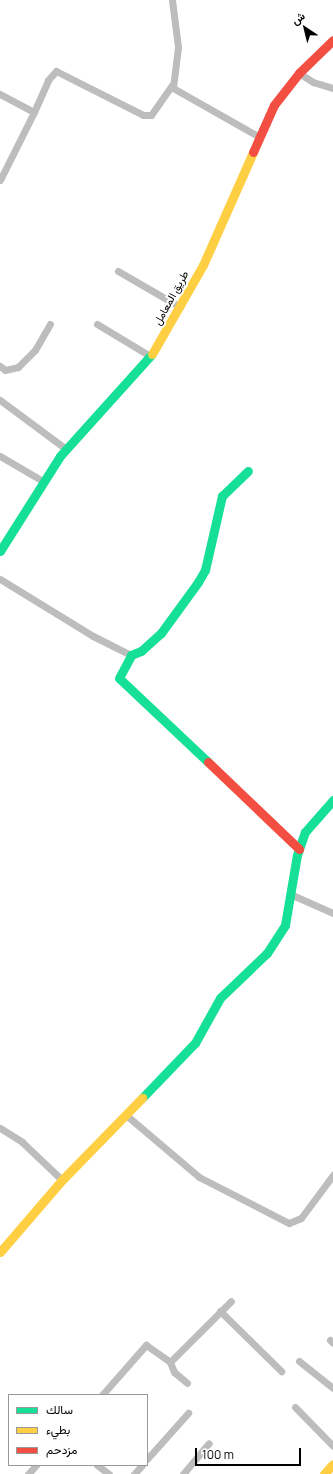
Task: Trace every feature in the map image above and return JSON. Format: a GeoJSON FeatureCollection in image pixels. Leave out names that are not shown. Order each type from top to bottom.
{"type":"FeatureCollection","features":[{"type":"Feature","properties":{"kind":"street"},"geometry":{"type":"LineString","coordinates":[[0,180],[34,112],[48,80],[56,71],[143,115],[151,115],[172,85],[178,47],[172,0]]}},
{"type":"Feature","properties":{"kind":"street","name":"طريق المعامل"},"geometry":{"type":"LineString","coordinates":[[0,551],[66,449],[150,356],[203,265],[258,136],[274,105],[299,73],[333,40]]}},
{"type":"Feature","properties":{"kind":"street"},"geometry":{"type":"LineString","coordinates":[[299,73],[313,82],[333,88]]}},
{"type":"Feature","properties":{"kind":"street"},"geometry":{"type":"LineString","coordinates":[[172,85],[258,136]]}},
{"type":"Feature","properties":{"kind":"street"},"geometry":{"type":"LineString","coordinates":[[0,94],[34,112]]}},
{"type":"Feature","properties":{"kind":"street"},"geometry":{"type":"LineString","coordinates":[[118,271],[180,306]]}},
{"type":"Feature","properties":{"kind":"street"},"geometry":{"type":"LineString","coordinates":[[1,368],[18,366],[35,350],[50,324]]}},
{"type":"Feature","properties":{"kind":"street"},"geometry":{"type":"LineString","coordinates":[[97,324],[150,356]]}},
{"type":"Feature","properties":{"kind":"street"},"geometry":{"type":"LineString","coordinates":[[0,400],[66,449]]}},
{"type":"Feature","properties":{"kind":"street"},"geometry":{"type":"LineString","coordinates":[[0,456],[44,481]]}},
{"type":"Feature","properties":{"kind":"street"},"geometry":{"type":"LineString","coordinates":[[248,471],[222,496],[205,570],[198,582],[161,633],[141,651],[131,655],[119,678],[299,849]]}},
{"type":"Feature","properties":{"kind":"street"},"geometry":{"type":"LineString","coordinates":[[0,578],[93,636],[131,655]]}},
{"type":"Feature","properties":{"kind":"street"},"geometry":{"type":"LineString","coordinates":[[0,1252],[62,1180],[195,1043],[220,998],[267,952],[285,924],[299,849],[305,832],[333,800]]}},
{"type":"Feature","properties":{"kind":"street"},"geometry":{"type":"LineString","coordinates":[[290,894],[333,913]]}},
{"type":"Feature","properties":{"kind":"street"},"geometry":{"type":"LineString","coordinates":[[126,1115],[198,1177],[289,1223],[301,1218],[333,1175]]}},
{"type":"Feature","properties":{"kind":"street"},"geometry":{"type":"LineString","coordinates":[[0,1128],[22,1142],[62,1180]]}},
{"type":"Feature","properties":{"kind":"street"},"geometry":{"type":"LineString","coordinates":[[170,1362],[231,1301]]}},
{"type":"Feature","properties":{"kind":"street"},"geometry":{"type":"LineString","coordinates":[[220,1311],[281,1371]]}},
{"type":"Feature","properties":{"kind":"street"},"geometry":{"type":"LineString","coordinates":[[103,1394],[146,1345],[170,1362],[174,1372],[187,1384]]}},
{"type":"Feature","properties":{"kind":"street"},"geometry":{"type":"LineString","coordinates":[[299,1361],[333,1388]]}},
{"type":"Feature","properties":{"kind":"street"},"geometry":{"type":"LineString","coordinates":[[295,1407],[333,1446]]}},
{"type":"Feature","properties":{"kind":"street"},"geometry":{"type":"LineString","coordinates":[[148,1458],[188,1413]]}},
{"type":"Feature","properties":{"kind":"street"},"geometry":{"type":"LineString","coordinates":[[183,1474],[210,1443]]}},
{"type":"Feature","properties":{"kind":"street"},"geometry":{"type":"LineString","coordinates":[[324,1474],[333,1464]]}},
{"type":"Feature","properties":{"kind":"street"},"geometry":{"type":"LineString","coordinates":[[28,1474],[35,1466]]}},
{"type":"Feature","properties":{"kind":"street"},"geometry":{"type":"LineString","coordinates":[[99,1466],[109,1474]]}},
{"type":"Feature","properties":{"kind":"street"},"geometry":{"type":"LineString","coordinates":[[134,1474],[141,1466]]}},
{"type":"Feature","properties":{"kind":"traffic: fast"},"geometry":{"type":"LineString","coordinates":[[0,551],[60,456],[152,354]]}},
{"type":"Feature","properties":{"kind":"traffic: fast"},"geometry":{"type":"LineString","coordinates":[[208,762],[119,678],[131,655],[141,651],[161,633],[198,582],[205,570],[222,496],[248,471]]}},
{"type":"Feature","properties":{"kind":"traffic: fast"},"geometry":{"type":"LineString","coordinates":[[142,1098],[195,1043],[220,998],[267,953],[285,925],[297,855],[305,832],[333,800]]}},
{"type":"Feature","properties":{"kind":"traffic: slow"},"geometry":{"type":"LineString","coordinates":[[152,354],[203,265],[253,152]]}},
{"type":"Feature","properties":{"kind":"traffic: slow"},"geometry":{"type":"LineString","coordinates":[[0,1252],[62,1180],[142,1098]]}},
{"type":"Feature","properties":{"kind":"traffic: slow"},"geometry":{"type":"LineString","coordinates":[[324,1474],[333,1464]]}},
{"type":"Feature","properties":{"kind":"traffic: jam"},"geometry":{"type":"LineString","coordinates":[[253,152],[274,105],[299,73],[333,40]]}},
{"type":"Feature","properties":{"kind":"traffic: jam"},"geometry":{"type":"LineString","coordinates":[[208,762],[299,849]]}}]}
